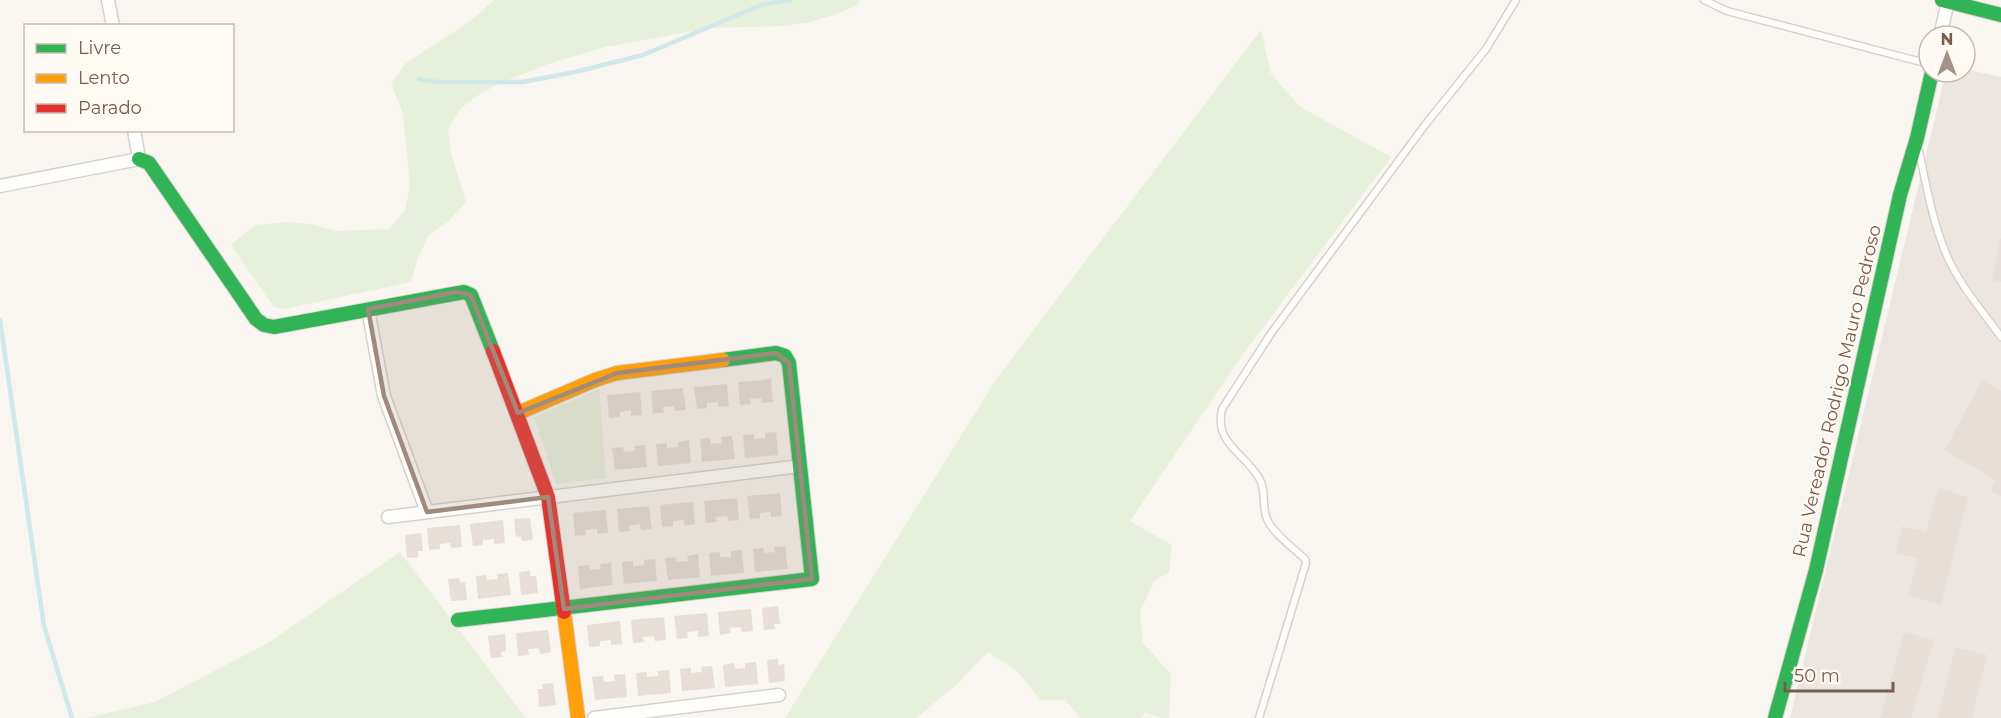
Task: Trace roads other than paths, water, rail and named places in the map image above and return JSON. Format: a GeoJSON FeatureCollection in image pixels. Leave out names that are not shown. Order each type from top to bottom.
{"type":"FeatureCollection","features":[{"type":"Feature","properties":{"kind":"main road"},"geometry":{"type":"LineString","coordinates":[[1945,1],[2001,15]]}},
{"type":"Feature","properties":{"kind":"main road","name":"Rua Vereador Rodrigo Mauro Pedroso"},"geometry":{"type":"LineString","coordinates":[[1775,718],[1816,570],[1900,195],[1917,138],[1929,84]]}},
{"type":"Feature","properties":{"kind":"main road"},"geometry":{"type":"LineString","coordinates":[[139,159],[149,163],[256,319],[264,325],[274,327],[456,292],[464,292],[471,296],[518,412],[548,497],[578,718]]}},
{"type":"Feature","properties":{"kind":"main road"},"geometry":{"type":"LineString","coordinates":[[458,620],[812,579],[789,363],[784,356],[776,353],[616,373],[518,412]]}},
{"type":"Feature","properties":{"kind":"street"},"geometry":{"type":"LineString","coordinates":[[108,0],[113,24]]}},
{"type":"Feature","properties":{"kind":"street"},"geometry":{"type":"LineString","coordinates":[[1942,24],[1945,1]]}},
{"type":"Feature","properties":{"kind":"street"},"geometry":{"type":"LineString","coordinates":[[0,186],[139,159],[134,132]]}},
{"type":"Feature","properties":{"kind":"street"},"geometry":{"type":"LineString","coordinates":[[369,309],[384,396],[428,512]]}},
{"type":"Feature","properties":{"kind":"street"},"geometry":{"type":"LineString","coordinates":[[388,517],[800,466]]}},
{"type":"Feature","properties":{"kind":"street"},"geometry":{"type":"LineString","coordinates":[[594,718],[779,695]]}},
{"type":"Feature","properties":{"kind":"lane"},"geometry":{"type":"LineString","coordinates":[[1259,718],[1306,563],[1305,559],[1271,526],[1267,519],[1265,494],[1259,477],[1221,432],[1222,409],[1272,332],[1425,124],[1486,49],[1516,0]]}},
{"type":"Feature","properties":{"kind":"lane"},"geometry":{"type":"LineString","coordinates":[[1704,0],[1728,11],[1917,61]]}},
{"type":"Feature","properties":{"kind":"lane"},"geometry":{"type":"LineString","coordinates":[[1917,138],[1933,214],[1945,252],[1964,287],[2001,337]]}},
{"type":"Feature","properties":{"kind":"waterway"},"geometry":{"type":"LineString","coordinates":[[419,79],[436,82],[523,82],[575,72],[643,55],[761,5],[790,0]]}},
{"type":"Feature","properties":{"kind":"waterway"},"geometry":{"type":"LineString","coordinates":[[0,320],[44,626],[72,718]]}}]}
